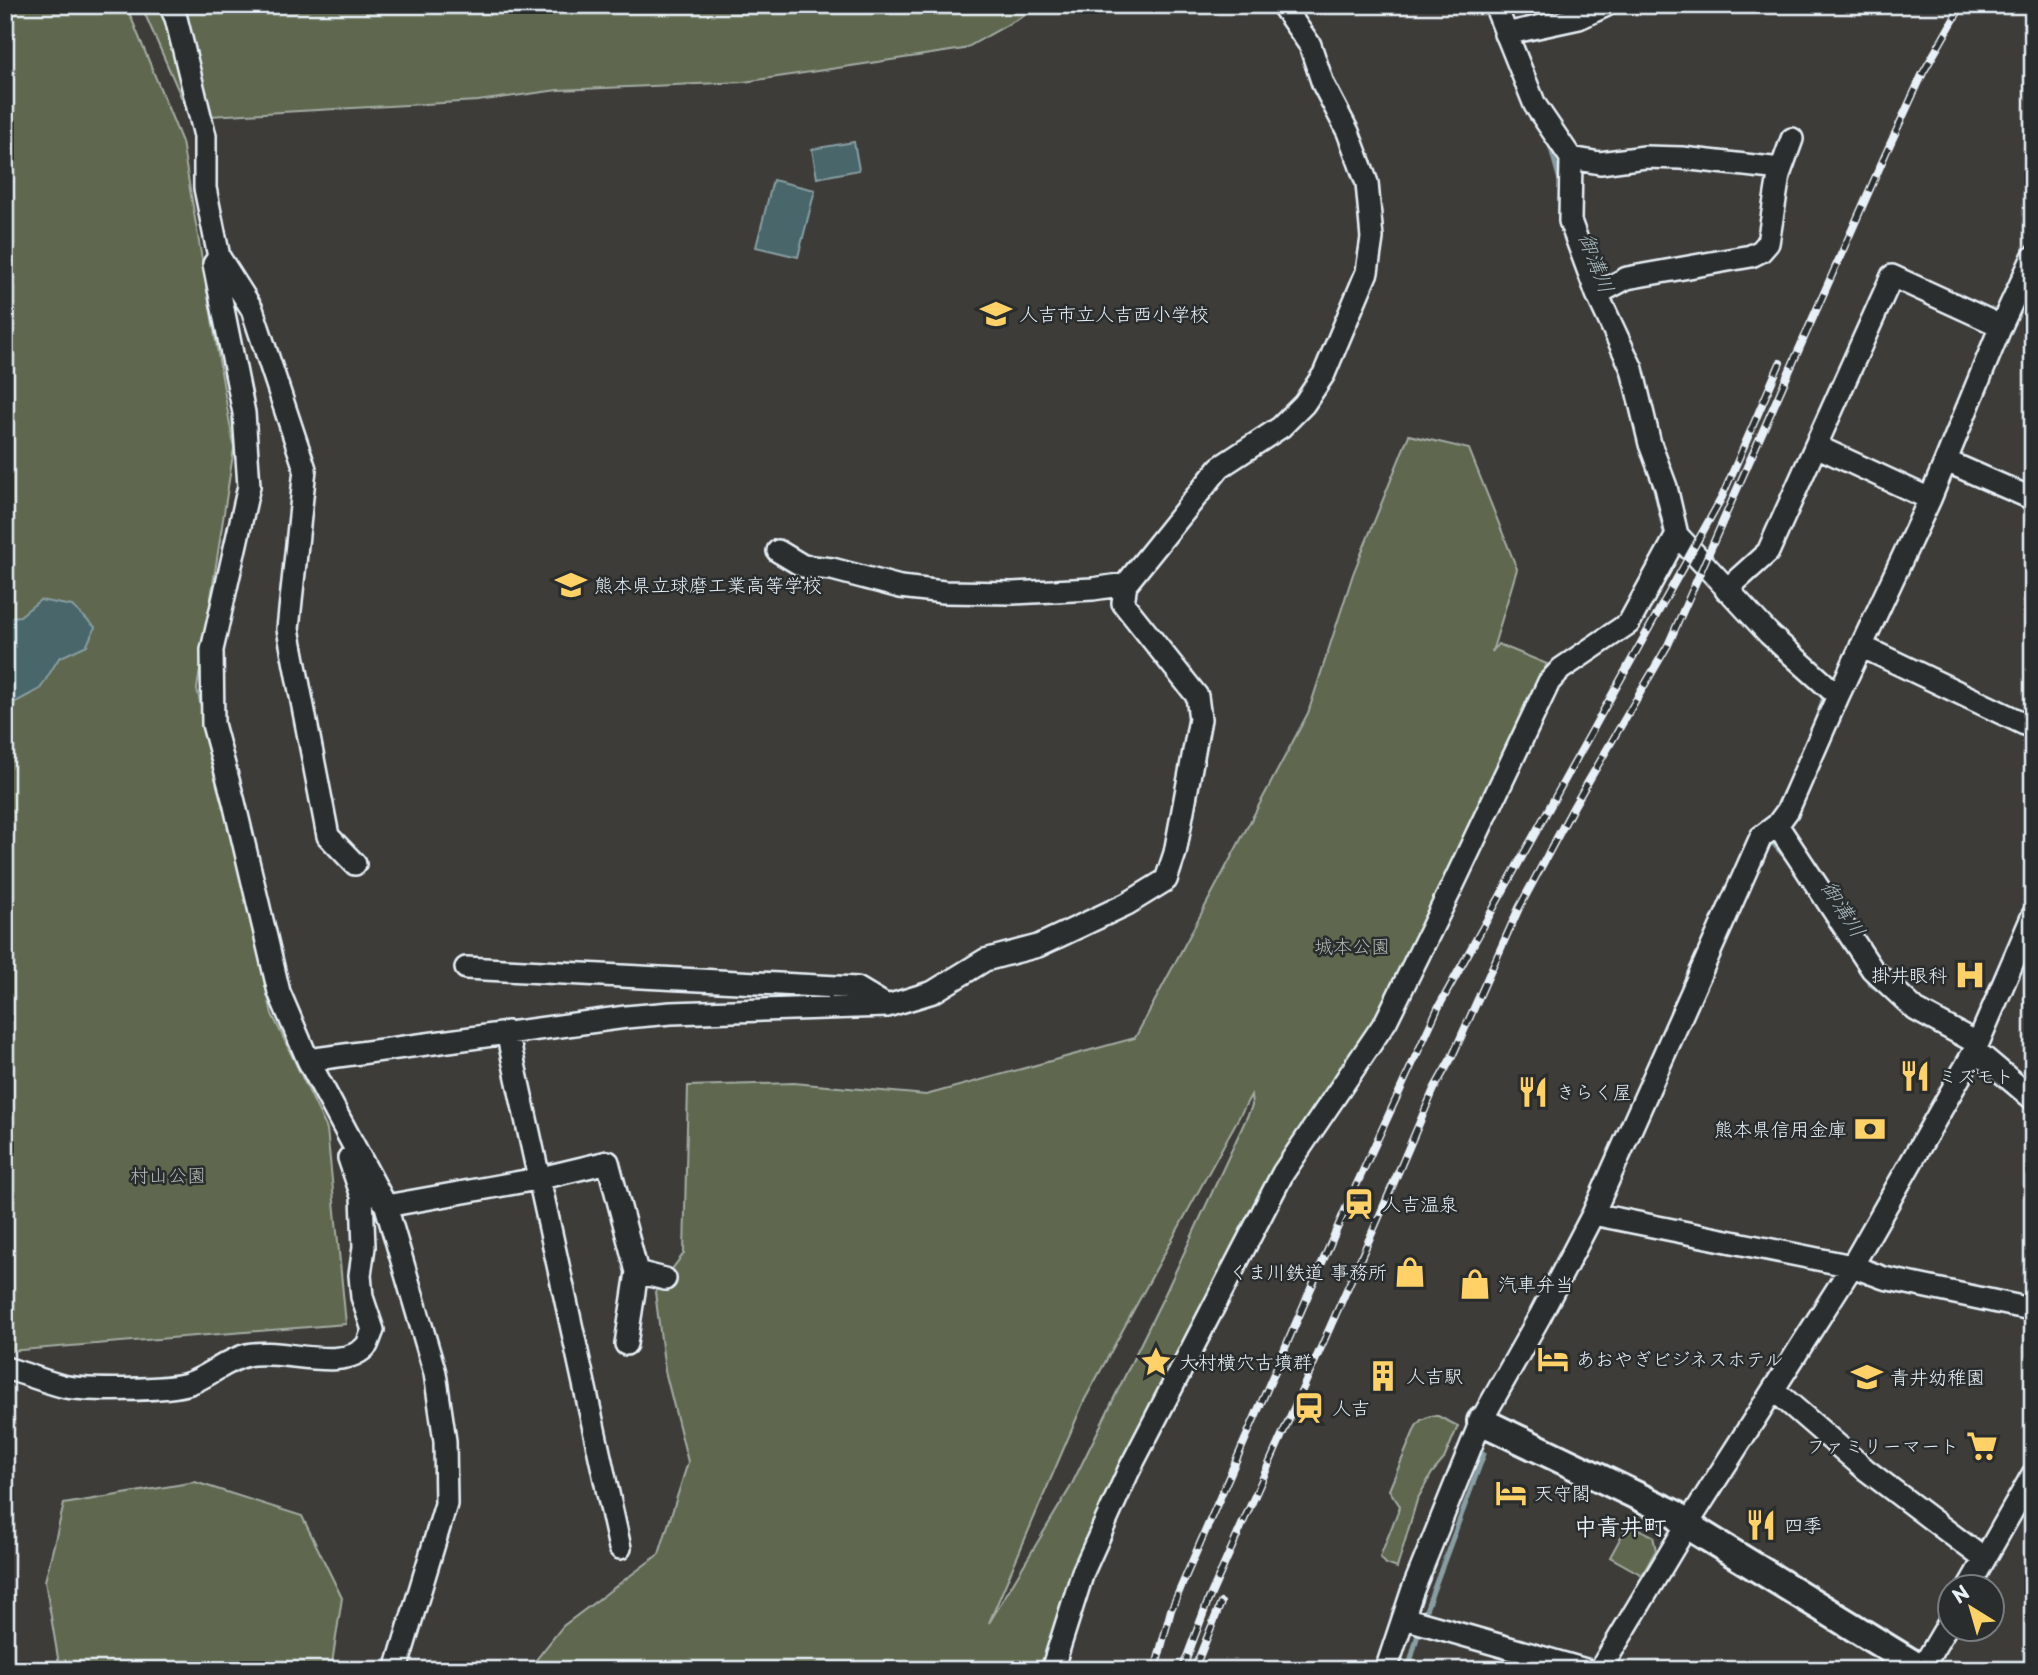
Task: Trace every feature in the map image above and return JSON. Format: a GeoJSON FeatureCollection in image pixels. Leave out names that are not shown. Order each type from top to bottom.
{"type":"FeatureCollection","features":[{"type":"Feature","properties":{"kind":"main road"},"geometry":{"type":"LineString","coordinates":[[1481,1421],[1675,1514],[1687,1525],[1922,1669]]}},
{"type":"Feature","properties":{"kind":"street"},"geometry":{"type":"LineString","coordinates":[[170,5],[176,18],[205,136],[205,188],[219,257],[251,309],[305,469],[288,629],[328,836],[355,864]]}},
{"type":"Feature","properties":{"kind":"street"},"geometry":{"type":"LineString","coordinates":[[308,1060],[507,1032],[671,1013],[887,1006],[933,992],[985,960],[1038,946],[1127,904],[1166,880],[1175,853],[1200,719],[1197,696],[1123,603],[1126,584],[1220,467],[1281,427],[1304,404],[1324,374],[1367,272],[1372,238],[1367,183],[1349,132],[1323,84],[1310,45],[1282,5]]}},
{"type":"Feature","properties":{"kind":"street"},"geometry":{"type":"LineString","coordinates":[[1495,5],[1535,105],[1571,158],[1570,221],[1597,294],[1632,369],[1650,444],[1666,487],[1677,535],[1769,634],[1838,695]]}},
{"type":"Feature","properties":{"kind":"street"},"geometry":{"type":"LineString","coordinates":[[1505,34],[1579,18],[1607,5]]}},
{"type":"Feature","properties":{"kind":"street"},"geometry":{"type":"LineString","coordinates":[[1597,294],[1627,278],[1751,256],[1761,251],[1768,243],[1781,169],[1792,139]]}},
{"type":"Feature","properties":{"kind":"street"},"geometry":{"type":"LineString","coordinates":[[1571,158],[1600,163],[1645,157],[1682,158],[1781,169]]}},
{"type":"Feature","properties":{"kind":"street"},"geometry":{"type":"LineString","coordinates":[[219,257],[214,264],[244,413],[249,486],[212,650],[213,724],[279,992],[308,1060],[386,1206],[435,1373],[445,1441],[446,1504],[396,1670]]}},
{"type":"Feature","properties":{"kind":"street"},"geometry":{"type":"LineString","coordinates":[[1387,1670],[1404,1618],[1481,1421],[1593,1214],[1761,837],[1777,825],[1788,810],[1838,695],[1930,499],[2001,326],[2030,269]]}},
{"type":"Feature","properties":{"kind":"street"},"geometry":{"type":"LineString","coordinates":[[1726,590],[1768,552],[1892,276],[2001,326]]}},
{"type":"Feature","properties":{"kind":"street"},"geometry":{"type":"LineString","coordinates":[[1816,446],[1930,499]]}},
{"type":"Feature","properties":{"kind":"street"},"geometry":{"type":"LineString","coordinates":[[1946,461],[2033,499]]}},
{"type":"Feature","properties":{"kind":"street"},"geometry":{"type":"LineString","coordinates":[[1052,1670],[1083,1572],[1129,1470],[1283,1173],[1386,1021],[1549,682],[1561,668],[1629,623],[1677,535]]}},
{"type":"Feature","properties":{"kind":"street"},"geometry":{"type":"LineString","coordinates":[[778,551],[803,566],[832,569],[900,587],[944,592],[1013,593],[1093,589],[1126,584]]}},
{"type":"Feature","properties":{"kind":"street"},"geometry":{"type":"LineString","coordinates":[[1861,646],[2033,728]]}},
{"type":"Feature","properties":{"kind":"street"},"geometry":{"type":"LineString","coordinates":[[1777,825],[1872,969],[1916,1010],[1976,1046],[2033,1099]]}},
{"type":"Feature","properties":{"kind":"street"},"geometry":{"type":"LineString","coordinates":[[1600,1670],[1687,1525],[1852,1266],[1976,1046],[2033,915]]}},
{"type":"Feature","properties":{"kind":"street"},"geometry":{"type":"LineString","coordinates":[[466,968],[857,988],[887,1006]]}},
{"type":"Feature","properties":{"kind":"street"},"geometry":{"type":"LineString","coordinates":[[507,1032],[537,1179],[620,1548]]}},
{"type":"Feature","properties":{"kind":"street"},"geometry":{"type":"LineString","coordinates":[[5,1368],[61,1386],[85,1389],[149,1388],[188,1384],[247,1355],[265,1353],[334,1358],[350,1356],[366,1345],[373,1330],[362,1297],[360,1275],[364,1247],[362,1196],[348,1156],[340,1119]]}},
{"type":"Feature","properties":{"kind":"street"},"geometry":{"type":"LineString","coordinates":[[386,1206],[537,1179],[608,1162],[637,1272],[626,1343]]}},
{"type":"Feature","properties":{"kind":"street"},"geometry":{"type":"LineString","coordinates":[[1593,1214],[1852,1266],[1884,1278],[2026,1308],[2033,1312]]}},
{"type":"Feature","properties":{"kind":"street"},"geometry":{"type":"LineString","coordinates":[[637,1272],[665,1279]]}},
{"type":"Feature","properties":{"kind":"street"},"geometry":{"type":"LineString","coordinates":[[1773,1390],[1865,1469],[1984,1559]]}},
{"type":"Feature","properties":{"kind":"street"},"geometry":{"type":"LineString","coordinates":[[1975,1574],[2033,1474]]}},
{"type":"Feature","properties":{"kind":"street"},"geometry":{"type":"LineString","coordinates":[[1404,1618],[1586,1670]]}},
{"type":"Feature","properties":{"kind":"street"},"geometry":{"type":"LineString","coordinates":[[1922,1669],[1937,1643]]}},
{"type":"Feature","properties":{"kind":"green space","name":"村山公園"},"geometry":{"type":"Polygon","coordinates":[[[5,5],[126,5],[182,142],[234,448],[197,689],[272,1014],[327,1129],[346,1324],[9,1351],[5,1326],[5,5]]]}},
{"type":"Feature","properties":{"kind":"green space"},"geometry":{"type":"Polygon","coordinates":[[[141,5],[1043,5],[964,49],[744,82],[558,90],[478,101],[190,117],[141,5]]]}},
{"type":"Feature","properties":{"kind":"green space","name":"城本公園"},"geometry":{"type":"Polygon","coordinates":[[[1409,435],[1469,449],[1517,569],[1492,652],[1498,644],[1547,664],[1397,983],[1085,1548],[1052,1633],[1043,1670],[528,1670],[563,1626],[659,1554],[688,1462],[665,1371],[655,1292],[684,1253],[688,1086],[794,1083],[926,1095],[1135,1038],[1308,713],[1353,574],[1409,435]],[[1251,1095],[1084,1401],[989,1623],[1070,1488],[1165,1294],[1252,1106],[1251,1095]]]}},
{"type":"Feature","properties":{"kind":"green space"},"geometry":{"type":"Polygon","coordinates":[[[1430,1416],[1438,1416],[1458,1426],[1444,1459],[1432,1473],[1417,1500],[1397,1568],[1386,1564],[1380,1557],[1400,1506],[1389,1490],[1416,1426],[1430,1416]]]}},
{"type":"Feature","properties":{"kind":"green space"},"geometry":{"type":"Polygon","coordinates":[[[195,1482],[302,1516],[342,1598],[331,1670],[60,1670],[45,1581],[64,1504],[195,1482]]]}},
{"type":"Feature","properties":{"kind":"green space"},"geometry":{"type":"Polygon","coordinates":[[[1628,1524],[1653,1536],[1656,1550],[1642,1575],[1610,1557],[1628,1524]]]}},
{"type":"Feature","properties":{"kind":"water"},"geometry":{"type":"Polygon","coordinates":[[[854,142],[859,170],[817,178],[812,149],[854,142]]]}},
{"type":"Feature","properties":{"kind":"water"},"geometry":{"type":"Polygon","coordinates":[[[773,180],[815,190],[798,257],[756,247],[773,180]]]}},
{"type":"Feature","properties":{"kind":"water"},"geometry":{"type":"Polygon","coordinates":[[[40,600],[72,606],[95,627],[87,645],[59,658],[40,689],[10,705],[5,704],[5,618],[20,616],[40,600]]]}},
{"type":"Feature","properties":{"kind":"waterway","name":"御溝川"},"geometry":{"type":"LineString","coordinates":[[1549,141],[1562,188]]}},
{"type":"Feature","properties":{"kind":"waterway","name":"御溝川"},"geometry":{"type":"LineString","coordinates":[[1618,362],[1625,383]]}},
{"type":"Feature","properties":{"kind":"waterway","name":"御溝川"},"geometry":{"type":"LineString","coordinates":[[1653,479],[1666,538]]}},
{"type":"Feature","properties":{"kind":"waterway","name":"御溝川"},"geometry":{"type":"LineString","coordinates":[[1817,719],[1824,697],[1820,693]]}},
{"type":"Feature","properties":{"kind":"waterway","name":"御溝川"},"geometry":{"type":"LineString","coordinates":[[1779,803],[1791,779]]}},
{"type":"Feature","properties":{"kind":"waterway","name":"御溝川"},"geometry":{"type":"LineString","coordinates":[[1772,842],[1789,861]]}},
{"type":"Feature","properties":{"kind":"waterway","name":"御溝川"},"geometry":{"type":"LineString","coordinates":[[1864,973],[1870,984],[1884,993]]}},
{"type":"Feature","properties":{"kind":"waterway"},"geometry":{"type":"LineString","coordinates":[[1423,1618],[1484,1454]]}},
{"type":"Feature","properties":{"kind":"waterway"},"geometry":{"type":"LineString","coordinates":[[1408,1670],[1420,1627]]}},
{"type":"Feature","properties":{"kind":"railway"},"geometry":{"type":"LineString","coordinates":[[1182,1670],[1208,1601],[1434,1089],[1452,1057],[1519,908],[1574,806],[1668,645],[1886,153],[1923,73],[1962,5]]}},
{"type":"Feature","properties":{"kind":"railway"},"geometry":{"type":"LineString","coordinates":[[1155,1670],[1171,1610],[1349,1201],[1438,1008],[1722,497],[1780,363]]}},
{"type":"Feature","properties":{"kind":"railway"},"geometry":{"type":"LineString","coordinates":[[1194,1670],[1221,1603]]}},
{"type":"Feature","properties":{"kind":"place","name":"人吉市立人吉西小学校"},"geometry":{"type":"Point","coordinates":[996,314]}},
{"type":"Feature","properties":{"kind":"place","name":"熊本県立球磨工業高等学校"},"geometry":{"type":"Point","coordinates":[571,585]}},
{"type":"Feature","properties":{"kind":"place","name":"掛井眼科"},"geometry":{"type":"Point","coordinates":[1970,975]}},
{"type":"Feature","properties":{"kind":"place","name":"ミズモト"},"geometry":{"type":"Point","coordinates":[1915,1076]}},
{"type":"Feature","properties":{"kind":"place","name":"きらく屋"},"geometry":{"type":"Point","coordinates":[1533,1092]}},
{"type":"Feature","properties":{"kind":"place","name":"熊本県信用金庫"},"geometry":{"type":"Point","coordinates":[1870,1129]}},
{"type":"Feature","properties":{"kind":"place","name":"人吉温泉"},"geometry":{"type":"Point","coordinates":[1359,1204]}},
{"type":"Feature","properties":{"kind":"place","name":"くま川鉄道 事務所"},"geometry":{"type":"Point","coordinates":[1410,1272]}},
{"type":"Feature","properties":{"kind":"place","name":"汽車弁当"},"geometry":{"type":"Point","coordinates":[1475,1284]}},
{"type":"Feature","properties":{"kind":"place","name":"あおやぎビジネスホテル"},"geometry":{"type":"Point","coordinates":[1553,1359]}},
{"type":"Feature","properties":{"kind":"place","name":"大村横穴古墳群"},"geometry":{"type":"Point","coordinates":[1156,1362]}},
{"type":"Feature","properties":{"kind":"place","name":"人吉駅"},"geometry":{"type":"Point","coordinates":[1383,1376]}},
{"type":"Feature","properties":{"kind":"place","name":"青井幼稚園"},"geometry":{"type":"Point","coordinates":[1867,1377]}},
{"type":"Feature","properties":{"kind":"place","name":"人吉"},"geometry":{"type":"Point","coordinates":[1309,1408]}},
{"type":"Feature","properties":{"kind":"place","name":"ファミリーマート"},"geometry":{"type":"Point","coordinates":[1982,1446]}},
{"type":"Feature","properties":{"kind":"place","name":"天守閣"},"geometry":{"type":"Point","coordinates":[1511,1493]}},
{"type":"Feature","properties":{"kind":"place","name":"四季"},"geometry":{"type":"Point","coordinates":[1761,1525]}},
{"type":"Feature","properties":{"kind":"district","name":"中青井町"},"geometry":{"type":"Point","coordinates":[1620,1527]}}]}
